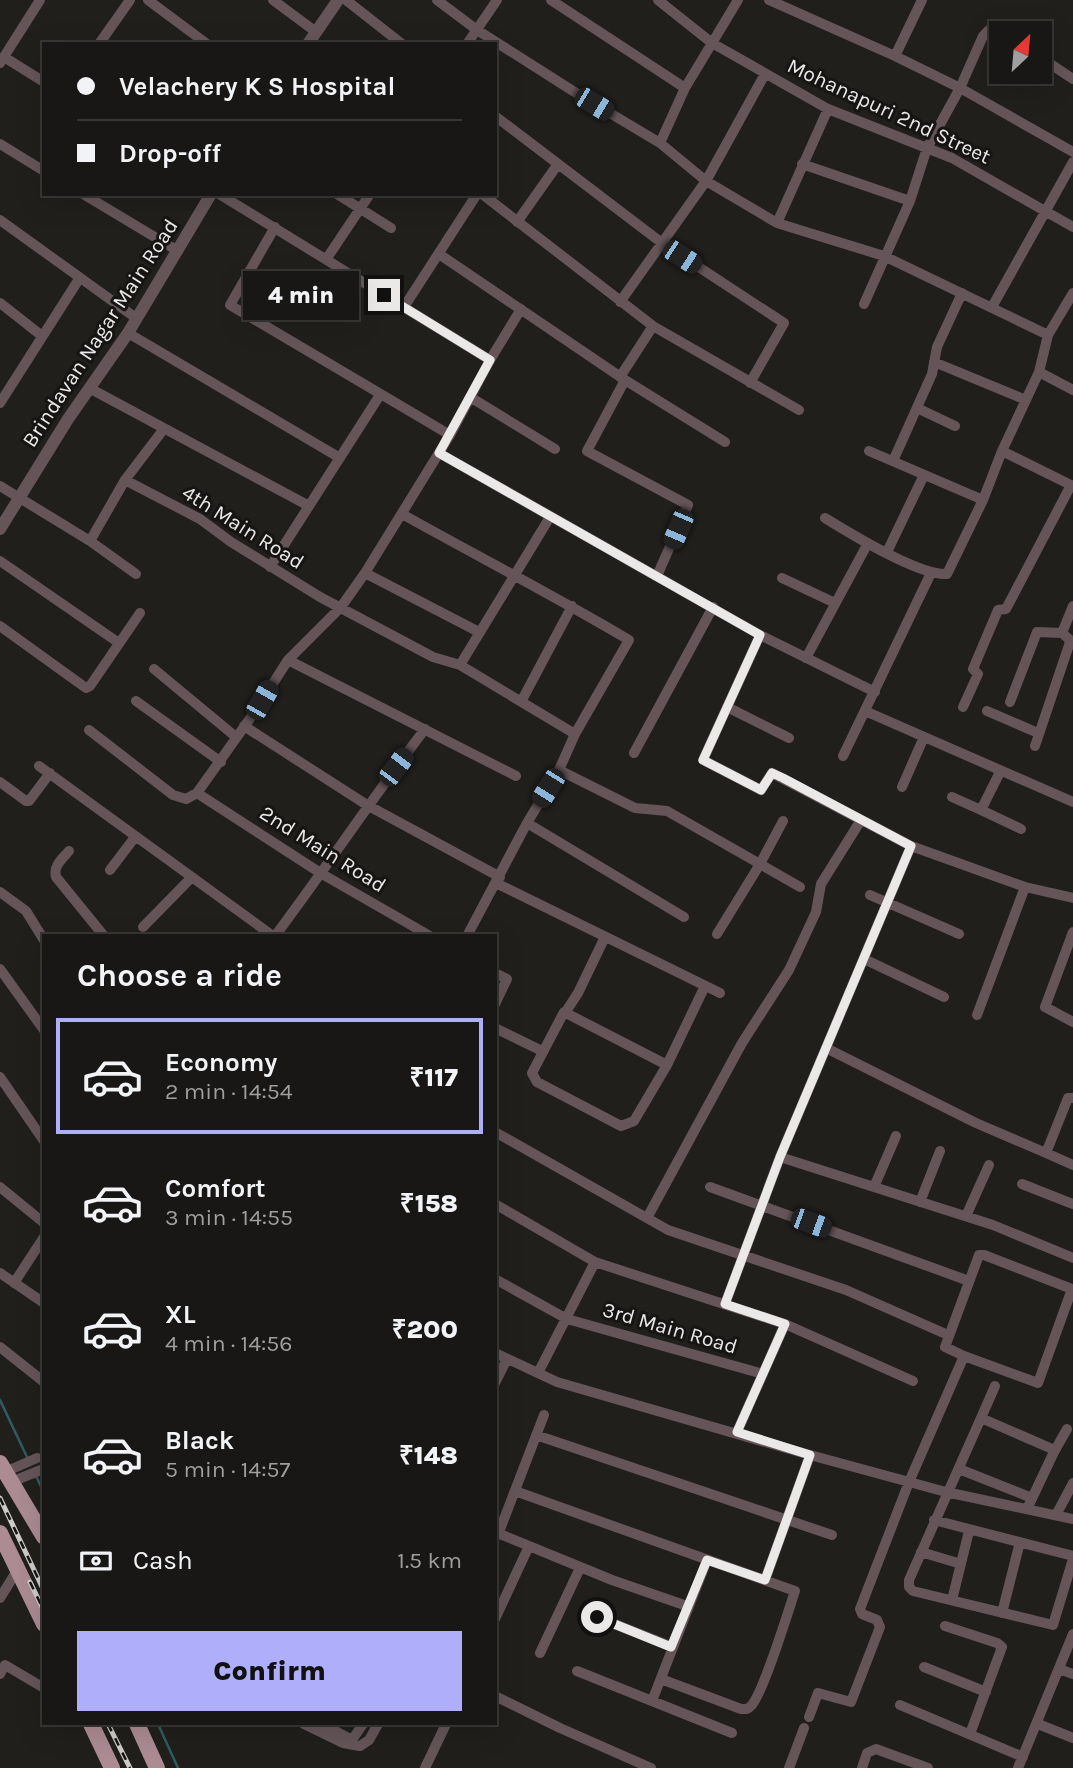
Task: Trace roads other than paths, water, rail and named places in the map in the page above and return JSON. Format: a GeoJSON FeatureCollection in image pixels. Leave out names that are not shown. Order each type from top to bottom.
{"type":"FeatureCollection","features":[{"type":"Feature","properties":{"kind":"main road"},"geometry":{"type":"LineString","coordinates":[[5,1472],[42,1534]]}},
{"type":"Feature","properties":{"kind":"main road"},"geometry":{"type":"LineString","coordinates":[[0,1533],[42,1620]]}},
{"type":"Feature","properties":{"kind":"main road"},"geometry":{"type":"LineString","coordinates":[[91,1725],[112,1768]]}},
{"type":"Feature","properties":{"kind":"main road"},"geometry":{"type":"LineString","coordinates":[[138,1725],[157,1768]]}},
{"type":"Feature","properties":{"kind":"street"},"geometry":{"type":"LineString","coordinates":[[40,0],[2,60],[42,81]]}},
{"type":"Feature","properties":{"kind":"street"},"geometry":{"type":"LineString","coordinates":[[100,42],[130,0]]}},
{"type":"Feature","properties":{"kind":"street"},"geometry":{"type":"LineString","coordinates":[[148,0],[203,42]]}},
{"type":"Feature","properties":{"kind":"street"},"geometry":{"type":"LineString","coordinates":[[273,0],[316,32]]}},
{"type":"Feature","properties":{"kind":"street"},"geometry":{"type":"LineString","coordinates":[[309,42],[338,0]]}},
{"type":"Feature","properties":{"kind":"street"},"geometry":{"type":"LineString","coordinates":[[346,0],[399,42]]}},
{"type":"Feature","properties":{"kind":"street"},"geometry":{"type":"LineString","coordinates":[[437,0],[496,42]]}},
{"type":"Feature","properties":{"kind":"street"},"geometry":{"type":"LineString","coordinates":[[468,42],[497,0]]}},
{"type":"Feature","properties":{"kind":"street"},"geometry":{"type":"LineString","coordinates":[[551,0],[685,88]]}},
{"type":"Feature","properties":{"kind":"street","name":"Mohanapuri 2nd Street"},"geometry":{"type":"LineString","coordinates":[[657,0],[712,43],[765,74],[828,108],[952,158],[1073,227]]}},
{"type":"Feature","properties":{"kind":"street"},"geometry":{"type":"LineString","coordinates":[[660,143],[685,88],[738,0]]}},
{"type":"Feature","properties":{"kind":"street"},"geometry":{"type":"LineString","coordinates":[[769,0],[960,88],[1073,152]]}},
{"type":"Feature","properties":{"kind":"street"},"geometry":{"type":"LineString","coordinates":[[895,56],[922,0]]}},
{"type":"Feature","properties":{"kind":"street"},"geometry":{"type":"LineString","coordinates":[[864,304],[910,201],[926,149],[960,88],[983,36],[989,30]]}},
{"type":"Feature","properties":{"kind":"street"},"geometry":{"type":"LineString","coordinates":[[497,43],[660,143],[706,181],[777,223],[884,256],[1048,335]]}},
{"type":"Feature","properties":{"kind":"street"},"geometry":{"type":"LineString","coordinates":[[1052,65],[1073,79]]}},
{"type":"Feature","properties":{"kind":"street"},"geometry":{"type":"LineString","coordinates":[[620,302],[706,181],[765,74]]}},
{"type":"Feature","properties":{"kind":"street"},"geometry":{"type":"LineString","coordinates":[[777,223],[828,108]]}},
{"type":"Feature","properties":{"kind":"street"},"geometry":{"type":"LineString","coordinates":[[497,118],[662,243],[784,323],[750,383]]}},
{"type":"Feature","properties":{"kind":"street"},"geometry":{"type":"LineString","coordinates":[[0,144],[42,170]]}},
{"type":"Feature","properties":{"kind":"street"},"geometry":{"type":"LineString","coordinates":[[992,307],[1073,162]]}},
{"type":"Feature","properties":{"kind":"street"},"geometry":{"type":"LineString","coordinates":[[517,222],[558,164]]}},
{"type":"Feature","properties":{"kind":"street"},"geometry":{"type":"LineString","coordinates":[[803,164],[910,201]]}},
{"type":"Feature","properties":{"kind":"street"},"geometry":{"type":"LineString","coordinates":[[86,196],[178,251]]}},
{"type":"Feature","properties":{"kind":"street","name":"Brindavan Nagar Main Road"},"geometry":{"type":"LineString","coordinates":[[0,529],[68,419],[128,333],[210,196]]}},
{"type":"Feature","properties":{"kind":"street"},"geometry":{"type":"LineString","coordinates":[[222,196],[490,360]]}},
{"type":"Feature","properties":{"kind":"street"},"geometry":{"type":"LineString","coordinates":[[340,196],[391,228]]}},
{"type":"Feature","properties":{"kind":"street"},"geometry":{"type":"LineString","coordinates":[[327,258],[368,196]]}},
{"type":"Feature","properties":{"kind":"street"},"geometry":{"type":"LineString","coordinates":[[404,307],[479,196]]}},
{"type":"Feature","properties":{"kind":"street"},"geometry":{"type":"LineString","coordinates":[[483,196],[653,326],[799,410]]}},
{"type":"Feature","properties":{"kind":"street"},"geometry":{"type":"LineString","coordinates":[[0,220],[136,318]]}},
{"type":"Feature","properties":{"kind":"street"},"geometry":{"type":"LineString","coordinates":[[275,227],[230,305],[450,435]]}},
{"type":"Feature","properties":{"kind":"street"},"geometry":{"type":"LineString","coordinates":[[439,254],[623,379],[725,442]]}},
{"type":"Feature","properties":{"kind":"street"},"geometry":{"type":"LineString","coordinates":[[0,403],[5,384],[43,336],[79,279]]}},
{"type":"Feature","properties":{"kind":"street"},"geometry":{"type":"LineString","coordinates":[[893,461],[932,374],[937,347],[962,293]]}},
{"type":"Feature","properties":{"kind":"street"},"geometry":{"type":"LineString","coordinates":[[825,518],[868,543],[931,573],[947,574],[1039,372],[1048,335],[1068,310],[1073,293]]}},
{"type":"Feature","properties":{"kind":"street"},"geometry":{"type":"LineString","coordinates":[[0,303],[43,336]]}},
{"type":"Feature","properties":{"kind":"street"},"geometry":{"type":"LineString","coordinates":[[89,730],[173,795],[186,799],[197,793],[288,660],[341,607],[365,573],[450,435],[521,309]]}},
{"type":"Feature","properties":{"kind":"street"},"geometry":{"type":"LineString","coordinates":[[653,326],[587,451],[688,505],[657,576]]}},
{"type":"Feature","properties":{"kind":"street"},"geometry":{"type":"LineString","coordinates":[[128,333],[341,458]]}},
{"type":"Feature","properties":{"kind":"street"},"geometry":{"type":"LineString","coordinates":[[934,362],[1026,400]]}},
{"type":"Feature","properties":{"kind":"street"},"geometry":{"type":"LineString","coordinates":[[1039,372],[1073,390]]}},
{"type":"Feature","properties":{"kind":"street"},"geometry":{"type":"LineString","coordinates":[[91,389],[309,506]]}},
{"type":"Feature","properties":{"kind":"street"},"geometry":{"type":"LineString","coordinates":[[270,567],[380,395]]}},
{"type":"Feature","properties":{"kind":"street"},"geometry":{"type":"LineString","coordinates":[[470,397],[555,449]]}},
{"type":"Feature","properties":{"kind":"street"},"geometry":{"type":"LineString","coordinates":[[917,408],[955,426]]}},
{"type":"Feature","properties":{"kind":"street"},"geometry":{"type":"LineString","coordinates":[[90,541],[125,480],[163,430]]}},
{"type":"Feature","properties":{"kind":"street"},"geometry":{"type":"LineString","coordinates":[[869,450],[983,500]]}},
{"type":"Feature","properties":{"kind":"street"},"geometry":{"type":"LineString","coordinates":[[963,707],[978,674],[973,669],[998,610],[1006,609],[1072,486],[1002,451]]}},
{"type":"Feature","properties":{"kind":"street"},"geometry":{"type":"LineString","coordinates":[[439,453],[760,635],[875,692]]}},
{"type":"Feature","properties":{"kind":"street"},"geometry":{"type":"LineString","coordinates":[[887,552],[924,475]]}},
{"type":"Feature","properties":{"kind":"street","name":"4th Main Road"},"geometry":{"type":"LineString","coordinates":[[125,480],[200,519],[320,597],[433,657],[460,665],[575,734]]}},
{"type":"Feature","properties":{"kind":"street"},"geometry":{"type":"LineString","coordinates":[[0,486],[90,541],[136,573]]}},
{"type":"Feature","properties":{"kind":"street"},"geometry":{"type":"LineString","coordinates":[[402,514],[629,640],[575,734],[559,770],[527,823],[468,934]]}},
{"type":"Feature","properties":{"kind":"street"},"geometry":{"type":"LineString","coordinates":[[460,665],[550,517]]}},
{"type":"Feature","properties":{"kind":"street"},"geometry":{"type":"LineString","coordinates":[[806,658],[868,543]]}},
{"type":"Feature","properties":{"kind":"street"},"geometry":{"type":"LineString","coordinates":[[0,561],[119,643]]}},
{"type":"Feature","properties":{"kind":"street"},"geometry":{"type":"LineString","coordinates":[[365,573],[479,632]]}},
{"type":"Feature","properties":{"kind":"street"},"geometry":{"type":"LineString","coordinates":[[843,756],[931,573]]}},
{"type":"Feature","properties":{"kind":"street"},"geometry":{"type":"LineString","coordinates":[[782,578],[835,603]]}},
{"type":"Feature","properties":{"kind":"street"},"geometry":{"type":"LineString","coordinates":[[522,701],[572,606]]}},
{"type":"Feature","properties":{"kind":"street"},"geometry":{"type":"LineString","coordinates":[[1062,633],[1073,606]]}},
{"type":"Feature","properties":{"kind":"street"},"geometry":{"type":"LineString","coordinates":[[634,752],[713,607]]}},
{"type":"Feature","properties":{"kind":"street"},"geometry":{"type":"LineString","coordinates":[[0,626],[86,688],[140,613]]}},
{"type":"Feature","properties":{"kind":"street"},"geometry":{"type":"LineString","coordinates":[[1010,702],[1037,632],[1040,630],[1062,633],[1070,640],[1069,645],[1035,746]]}},
{"type":"Feature","properties":{"kind":"street"},"geometry":{"type":"LineString","coordinates":[[760,635],[703,760],[761,790],[772,773],[911,846],[1025,887],[1073,898]]}},
{"type":"Feature","properties":{"kind":"street"},"geometry":{"type":"LineString","coordinates":[[288,660],[516,776]]}},
{"type":"Feature","properties":{"kind":"street"},"geometry":{"type":"LineString","coordinates":[[155,669],[236,737]]}},
{"type":"Feature","properties":{"kind":"street"},"geometry":{"type":"LineString","coordinates":[[136,701],[220,762]]}},
{"type":"Feature","properties":{"kind":"street"},"geometry":{"type":"LineString","coordinates":[[727,707],[789,738]]}},
{"type":"Feature","properties":{"kind":"street"},"geometry":{"type":"LineString","coordinates":[[865,711],[1073,802]]}},
{"type":"Feature","properties":{"kind":"street"},"geometry":{"type":"LineString","coordinates":[[988,711],[1038,733]]}},
{"type":"Feature","properties":{"kind":"street"},"geometry":{"type":"LineString","coordinates":[[244,726],[367,805],[498,880],[720,993]]}},
{"type":"Feature","properties":{"kind":"street"},"geometry":{"type":"LineString","coordinates":[[276,934],[322,874],[367,805],[425,729]]}},
{"type":"Feature","properties":{"kind":"street"},"geometry":{"type":"LineString","coordinates":[[902,787],[924,737]]}},
{"type":"Feature","properties":{"kind":"street"},"geometry":{"type":"LineString","coordinates":[[39,766],[271,934]]}},
{"type":"Feature","properties":{"kind":"street"},"geometry":{"type":"LineString","coordinates":[[559,770],[635,808],[667,811],[800,887]]}},
{"type":"Feature","properties":{"kind":"street"},"geometry":{"type":"LineString","coordinates":[[981,810],[1000,772]]}},
{"type":"Feature","properties":{"kind":"street"},"geometry":{"type":"LineString","coordinates":[[0,782],[26,801],[31,799],[50,773]]}},
{"type":"Feature","properties":{"kind":"street","name":"2nd Main Road"},"geometry":{"type":"LineString","coordinates":[[197,793],[322,874],[427,934]]}},
{"type":"Feature","properties":{"kind":"street"},"geometry":{"type":"LineString","coordinates":[[952,797],[1021,828]]}},
{"type":"Feature","properties":{"kind":"street"},"geometry":{"type":"LineString","coordinates":[[647,1218],[742,1044],[789,970],[816,912],[821,884],[861,820]]}},
{"type":"Feature","properties":{"kind":"street"},"geometry":{"type":"LineString","coordinates":[[717,934],[783,821]]}},
{"type":"Feature","properties":{"kind":"street"},"geometry":{"type":"LineString","coordinates":[[527,823],[684,917]]}},
{"type":"Feature","properties":{"kind":"street"},"geometry":{"type":"LineString","coordinates":[[110,870],[135,837]]}},
{"type":"Feature","properties":{"kind":"street"},"geometry":{"type":"LineString","coordinates":[[725,1304],[780,1157],[911,846]]}},
{"type":"Feature","properties":{"kind":"street"},"geometry":{"type":"LineString","coordinates":[[69,851],[57,866],[56,877],[102,934]]}},
{"type":"Feature","properties":{"kind":"street"},"geometry":{"type":"LineString","coordinates":[[143,927],[191,878]]}},
{"type":"Feature","properties":{"kind":"street"},"geometry":{"type":"LineString","coordinates":[[977,1015],[1025,887]]}},
{"type":"Feature","properties":{"kind":"street"},"geometry":{"type":"LineString","coordinates":[[0,892],[26,911],[42,937]]}},
{"type":"Feature","properties":{"kind":"street"},"geometry":{"type":"LineString","coordinates":[[870,895],[960,934]]}},
{"type":"Feature","properties":{"kind":"street"},"geometry":{"type":"LineString","coordinates":[[1073,932],[1045,1007],[1073,1022]]}},
{"type":"Feature","properties":{"kind":"street"},"geometry":{"type":"LineString","coordinates":[[606,937],[578,993],[542,1051],[532,1073],[537,1082],[621,1126],[634,1121],[667,1065],[705,986]]}},
{"type":"Feature","properties":{"kind":"street"},"geometry":{"type":"LineString","coordinates":[[864,959],[944,997]]}},
{"type":"Feature","properties":{"kind":"street"},"geometry":{"type":"LineString","coordinates":[[0,969],[42,1027]]}},
{"type":"Feature","properties":{"kind":"street"},"geometry":{"type":"LineString","coordinates":[[497,974],[507,979],[497,1000]]}},
{"type":"Feature","properties":{"kind":"street"},"geometry":{"type":"LineString","coordinates":[[565,1013],[667,1065]]}},
{"type":"Feature","properties":{"kind":"street"},"geometry":{"type":"LineString","coordinates":[[497,1029],[542,1051]]}},
{"type":"Feature","properties":{"kind":"street"},"geometry":{"type":"LineString","coordinates":[[826,1048],[976,1124],[1073,1166]]}},
{"type":"Feature","properties":{"kind":"street"},"geometry":{"type":"LineString","coordinates":[[0,1077],[42,1138]]}},
{"type":"Feature","properties":{"kind":"street"},"geometry":{"type":"LineString","coordinates":[[1046,1153],[1068,1098],[1073,1098]]}},
{"type":"Feature","properties":{"kind":"street"},"geometry":{"type":"LineString","coordinates":[[497,1133],[668,1230],[846,1290],[948,1335]]}},
{"type":"Feature","properties":{"kind":"street"},"geometry":{"type":"LineString","coordinates":[[874,1187],[895,1136]]}},
{"type":"Feature","properties":{"kind":"street"},"geometry":{"type":"LineString","coordinates":[[920,1202],[940,1151]]}},
{"type":"Feature","properties":{"kind":"street"},"geometry":{"type":"LineString","coordinates":[[780,1157],[993,1225],[1073,1258]]}},
{"type":"Feature","properties":{"kind":"street"},"geometry":{"type":"LineString","coordinates":[[966,1216],[989,1165]]}},
{"type":"Feature","properties":{"kind":"street"},"geometry":{"type":"LineString","coordinates":[[1022,1184],[1073,1204]]}},
{"type":"Feature","properties":{"kind":"street"},"geometry":{"type":"LineString","coordinates":[[0,1187],[42,1221]]}},
{"type":"Feature","properties":{"kind":"street"},"geometry":{"type":"LineString","coordinates":[[710,1187],[965,1280]]}},
{"type":"Feature","properties":{"kind":"street"},"geometry":{"type":"LineString","coordinates":[[497,1205],[595,1262],[785,1324],[913,1381]]}},
{"type":"Feature","properties":{"kind":"street"},"geometry":{"type":"LineString","coordinates":[[14,1283],[42,1241]]}},
{"type":"Feature","properties":{"kind":"street"},"geometry":{"type":"LineString","coordinates":[[981,1254],[1072,1289],[1038,1384],[961,1361],[945,1347],[948,1335],[965,1280],[981,1254]]}},
{"type":"Feature","properties":{"kind":"street"},"geometry":{"type":"LineString","coordinates":[[537,1373],[595,1262]]}},
{"type":"Feature","properties":{"kind":"street"},"geometry":{"type":"LineString","coordinates":[[0,1273],[42,1302]]}},
{"type":"Feature","properties":{"kind":"street","name":"3rd Main Road"},"geometry":{"type":"LineString","coordinates":[[497,1280],[567,1319],[763,1374]]}},
{"type":"Feature","properties":{"kind":"street"},"geometry":{"type":"LineString","coordinates":[[737,1432],[785,1324]]}},
{"type":"Feature","properties":{"kind":"street"},"geometry":{"type":"LineString","coordinates":[[0,1347],[42,1380]]}},
{"type":"Feature","properties":{"kind":"street"},"geometry":{"type":"LineString","coordinates":[[497,1354],[557,1382],[810,1455],[946,1492],[1073,1519]]}},
{"type":"Feature","properties":{"kind":"street"},"geometry":{"type":"LineString","coordinates":[[497,1380],[507,1359]]}},
{"type":"Feature","properties":{"kind":"street"},"geometry":{"type":"LineString","coordinates":[[794,1767],[818,1693],[851,1702],[880,1627],[877,1620],[859,1611],[909,1482],[961,1361]]}},
{"type":"Feature","properties":{"kind":"street"},"geometry":{"type":"LineString","coordinates":[[934,1520],[1073,1558],[1053,1625],[913,1591],[909,1587],[909,1580],[934,1520],[995,1386]]}},
{"type":"Feature","properties":{"kind":"street"},"geometry":{"type":"LineString","coordinates":[[544,1415],[497,1532],[580,1568],[687,1606]]}},
{"type":"Feature","properties":{"kind":"street"},"geometry":{"type":"LineString","coordinates":[[981,1418],[1051,1448],[1054,1452]]}},
{"type":"Feature","properties":{"kind":"street"},"geometry":{"type":"LineString","coordinates":[[1027,1509],[1066,1429]]}},
{"type":"Feature","properties":{"kind":"street"},"geometry":{"type":"LineString","coordinates":[[536,1435],[832,1535]]}},
{"type":"Feature","properties":{"kind":"street"},"geometry":{"type":"LineString","coordinates":[[765,1580],[810,1455]]}},
{"type":"Feature","properties":{"kind":"street"},"geometry":{"type":"LineString","coordinates":[[34,1458],[37,1473],[5,1472],[34,1458]]}},
{"type":"Feature","properties":{"kind":"street"},"geometry":{"type":"LineString","coordinates":[[959,1469],[1032,1498]]}},
{"type":"Feature","properties":{"kind":"street"},"geometry":{"type":"LineString","coordinates":[[1056,1515],[1073,1483]]}},
{"type":"Feature","properties":{"kind":"street"},"geometry":{"type":"LineString","coordinates":[[514,1491],[795,1591],[752,1704],[747,1709],[661,1679]]}},
{"type":"Feature","properties":{"kind":"street"},"geometry":{"type":"LineString","coordinates":[[951,1600],[969,1531]]}},
{"type":"Feature","properties":{"kind":"street"},"geometry":{"type":"LineString","coordinates":[[1002,1613],[1020,1542]]}},
{"type":"Feature","properties":{"kind":"street"},"geometry":{"type":"LineString","coordinates":[[497,1615],[529,1546]]}},
{"type":"Feature","properties":{"kind":"street"},"geometry":{"type":"LineString","coordinates":[[921,1552],[961,1564]]}},
{"type":"Feature","properties":{"kind":"street"},"geometry":{"type":"LineString","coordinates":[[652,1701],[707,1560]]}},
{"type":"Feature","properties":{"kind":"street"},"geometry":{"type":"LineString","coordinates":[[540,1653],[580,1568]]}},
{"type":"Feature","properties":{"kind":"street"},"geometry":{"type":"LineString","coordinates":[[0,1598],[18,1569]]}},
{"type":"Feature","properties":{"kind":"street"},"geometry":{"type":"LineString","coordinates":[[597,1617],[671,1647]]}},
{"type":"Feature","properties":{"kind":"street"},"geometry":{"type":"LineString","coordinates":[[945,1626],[1002,1647],[970,1734]]}},
{"type":"Feature","properties":{"kind":"street"},"geometry":{"type":"LineString","coordinates":[[1018,1768],[1073,1634]]}},
{"type":"Feature","properties":{"kind":"street"},"geometry":{"type":"LineString","coordinates":[[2,1667],[42,1687]]}},
{"type":"Feature","properties":{"kind":"street"},"geometry":{"type":"LineString","coordinates":[[924,1667],[986,1692]]}},
{"type":"Feature","properties":{"kind":"street"},"geometry":{"type":"LineString","coordinates":[[1059,1669],[1073,1674]]}},
{"type":"Feature","properties":{"kind":"street"},"geometry":{"type":"LineString","coordinates":[[577,1671],[732,1733]]}},
{"type":"Feature","properties":{"kind":"street"},"geometry":{"type":"LineString","coordinates":[[497,1697],[651,1768]]}},
{"type":"Feature","properties":{"kind":"street"},"geometry":{"type":"LineString","coordinates":[[900,1705],[1023,1757]]}},
{"type":"Feature","properties":{"kind":"street"},"geometry":{"type":"LineString","coordinates":[[1038,1724],[1073,1738]]}},
{"type":"Feature","properties":{"kind":"street"},"geometry":{"type":"LineString","coordinates":[[324,1729],[343,1743],[360,1746],[363,1725]]}},
{"type":"Feature","properties":{"kind":"street"},"geometry":{"type":"LineString","coordinates":[[362,1739],[377,1725]]}},
{"type":"Feature","properties":{"kind":"street"},"geometry":{"type":"LineString","coordinates":[[425,1768],[446,1725]]}},
{"type":"Feature","properties":{"kind":"street"},"geometry":{"type":"LineString","coordinates":[[862,1768],[867,1753],[876,1749],[928,1768]]}},
{"type":"Feature","properties":{"kind":"waterway"},"geometry":{"type":"LineString","coordinates":[[0,1400],[27,1457]]}},
{"type":"Feature","properties":{"kind":"waterway"},"geometry":{"type":"LineString","coordinates":[[36,1476],[42,1489]]}},
{"type":"Feature","properties":{"kind":"waterway"},"geometry":{"type":"LineString","coordinates":[[158,1725],[178,1768]]}},
{"type":"Feature","properties":{"kind":"railway"},"geometry":{"type":"LineString","coordinates":[[0,1498],[42,1587]]}},
{"type":"Feature","properties":{"kind":"railway"},"geometry":{"type":"LineString","coordinates":[[30,1582],[42,1607]]}},
{"type":"Feature","properties":{"kind":"railway"},"geometry":{"type":"LineString","coordinates":[[108,1725],[130,1768]]}}]}
